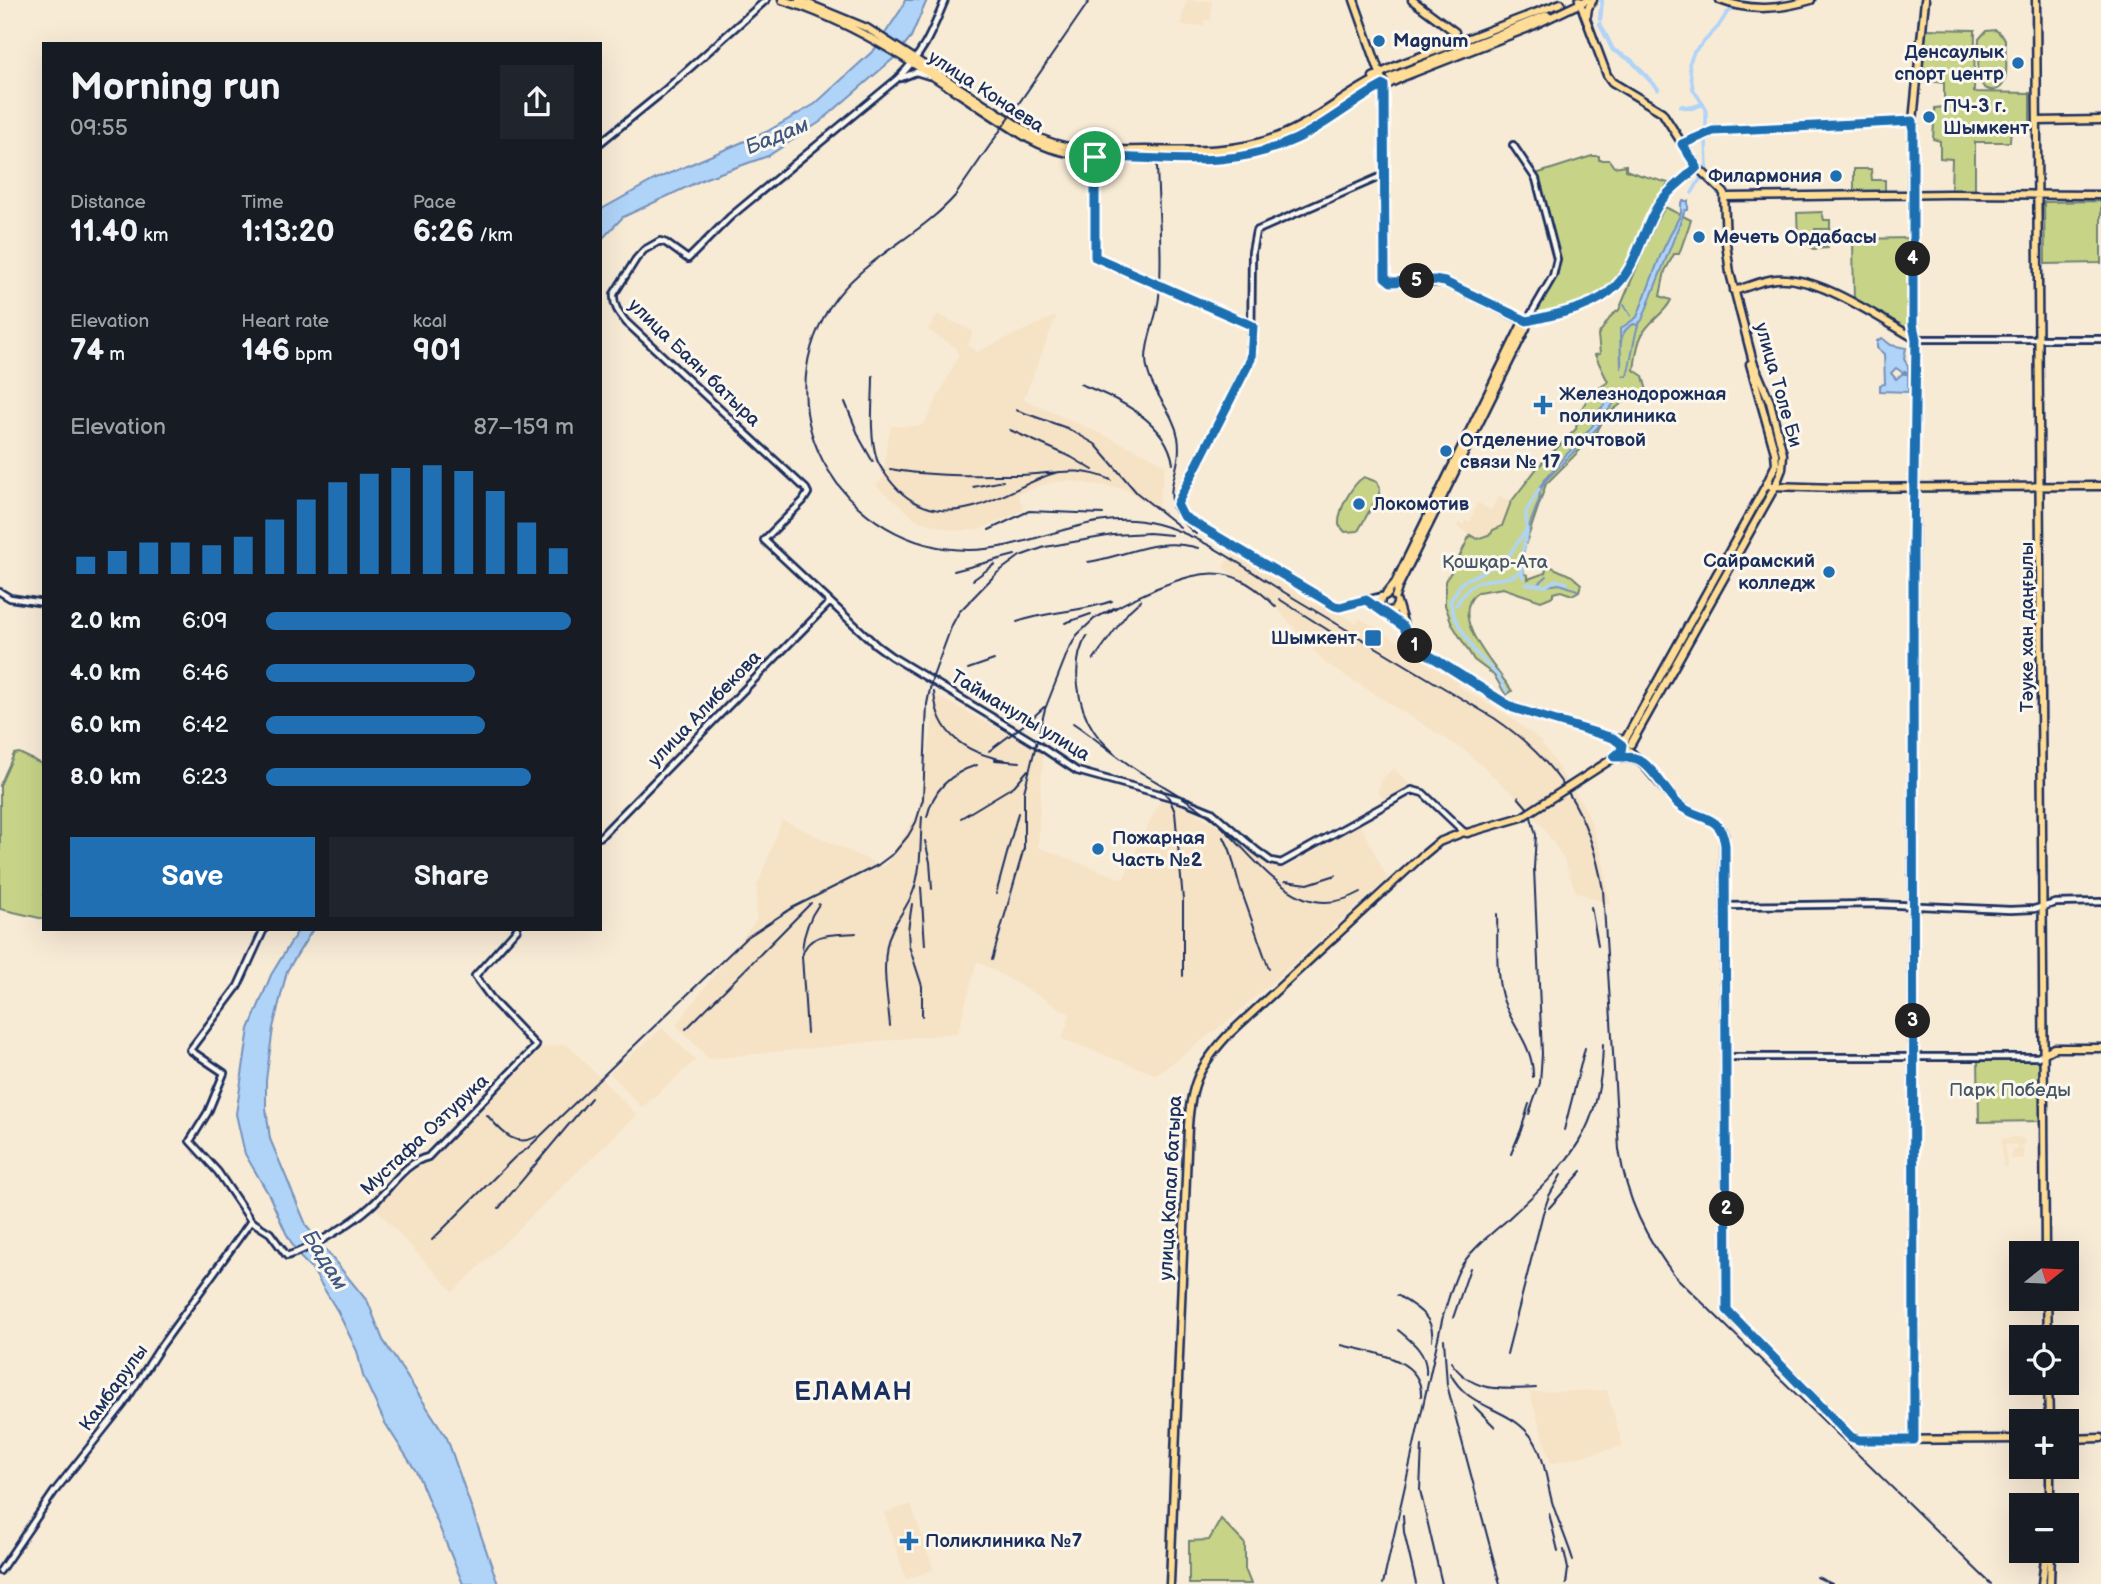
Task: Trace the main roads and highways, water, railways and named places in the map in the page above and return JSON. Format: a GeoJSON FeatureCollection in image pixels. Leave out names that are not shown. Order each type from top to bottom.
{"type":"FeatureCollection","features":[{"type":"Feature","properties":{"kind":"main road","name":"улица Конаева"},"geometry":{"type":"LineString","coordinates":[[782,0],[865,31]]}},
{"type":"Feature","properties":{"kind":"main road","name":"улица Конаева"},"geometry":{"type":"LineString","coordinates":[[799,0],[865,31],[1046,142],[1097,153],[1130,157],[1208,158],[1261,149],[1316,125],[1381,79]]}},
{"type":"Feature","properties":{"kind":"main road"},"geometry":{"type":"LineString","coordinates":[[1354,0],[1381,79],[1385,277],[1391,282],[1445,282],[1527,321]]}},
{"type":"Feature","properties":{"kind":"main road"},"geometry":{"type":"LineString","coordinates":[[1412,0],[1455,32]]}},
{"type":"Feature","properties":{"kind":"main road"},"geometry":{"type":"LineString","coordinates":[[1130,157],[1137,160],[1208,161],[1262,152],[1307,133],[1365,96],[1381,79],[1469,51],[1526,29],[1562,8],[1570,0]]}},
{"type":"Feature","properties":{"kind":"main road"},"geometry":{"type":"LineString","coordinates":[[1587,20],[1588,8],[1593,0]]}},
{"type":"Feature","properties":{"kind":"main road"},"geometry":{"type":"LineString","coordinates":[[1720,0],[1743,4],[1811,0]]}},
{"type":"Feature","properties":{"kind":"main road"},"geometry":{"type":"LineString","coordinates":[[1912,195],[1913,121],[1925,0]]}},
{"type":"Feature","properties":{"kind":"main road","name":"Тәуке хан даңғылы"},"geometry":{"type":"LineString","coordinates":[[2038,0],[2043,907]]}},
{"type":"Feature","properties":{"kind":"main road"},"geometry":{"type":"LineString","coordinates":[[1097,153],[1110,148],[1208,148],[1258,140],[1311,117],[1381,79],[1582,1],[1607,75],[1612,82],[1657,107],[1698,167],[1719,186],[1740,197]]}},
{"type":"Feature","properties":{"kind":"main road"},"geometry":{"type":"LineString","coordinates":[[1730,2],[1771,8],[1796,2]]}},
{"type":"Feature","properties":{"kind":"main road"},"geometry":{"type":"LineString","coordinates":[[1562,8],[1579,10],[1587,20]]}},
{"type":"Feature","properties":{"kind":"main road","name":"улица Конаева"},"geometry":{"type":"LineString","coordinates":[[912,60],[932,77],[1045,148],[1067,154],[1097,153]]}},
{"type":"Feature","properties":{"kind":"main road"},"geometry":{"type":"LineString","coordinates":[[2038,121],[2101,120]]}},
{"type":"Feature","properties":{"kind":"main road"},"geometry":{"type":"LineString","coordinates":[[1719,186],[1725,197],[2101,195]]}},
{"type":"Feature","properties":{"kind":"main road","name":"улица Толе Би"},"geometry":{"type":"LineString","coordinates":[[1625,746],[1776,464],[1734,291],[1726,243],[1725,197]]}},
{"type":"Feature","properties":{"kind":"main road"},"geometry":{"type":"LineString","coordinates":[[1725,207],[1729,201],[1740,197]]}},
{"type":"Feature","properties":{"kind":"main road"},"geometry":{"type":"LineString","coordinates":[[1734,291],[1768,280],[1791,279],[1807,283],[1839,296],[1916,339]]}},
{"type":"Feature","properties":{"kind":"main road","name":"улица Толе Би"},"geometry":{"type":"LineString","coordinates":[[1466,833],[1522,817],[1613,758],[1625,746],[1703,618],[1775,487],[1783,464],[1780,436],[1770,402],[1753,362],[1734,291]]}},
{"type":"Feature","properties":{"kind":"main road"},"geometry":{"type":"LineString","coordinates":[[1527,321],[1521,326],[1395,583],[1379,602],[1383,610],[1397,617],[1413,645],[1513,708],[1613,738],[1639,759],[1681,806],[1714,822],[1722,830],[1725,845],[1726,906],[1727,1310],[1851,1437],[1859,1440],[2009,1439]]}},
{"type":"Feature","properties":{"kind":"main road"},"geometry":{"type":"LineString","coordinates":[[1383,610],[1394,610],[1399,585],[1526,328],[1527,321]]}},
{"type":"Feature","properties":{"kind":"main road"},"geometry":{"type":"LineString","coordinates":[[1766,485],[2101,486]]}},
{"type":"Feature","properties":{"kind":"main road","name":"Тәуке хан даңғылы"},"geometry":{"type":"LineString","coordinates":[[2040,486],[2046,1241]]}},
{"type":"Feature","properties":{"kind":"main road"},"geometry":{"type":"LineString","coordinates":[[1384,595],[1396,599]]}},
{"type":"Feature","properties":{"kind":"main road"},"geometry":{"type":"LineString","coordinates":[[1396,599],[1397,617]]}},
{"type":"Feature","properties":{"kind":"main road"},"geometry":{"type":"LineString","coordinates":[[1696,612],[1703,618]]}},
{"type":"Feature","properties":{"kind":"main road"},"geometry":{"type":"LineString","coordinates":[[1671,656],[1678,660]]}},
{"type":"Feature","properties":{"kind":"main road"},"geometry":{"type":"LineString","coordinates":[[1613,758],[1639,759]]}},
{"type":"Feature","properties":{"kind":"main road","name":"улица Капал батыра"},"geometry":{"type":"LineString","coordinates":[[1170,1584],[1189,1115],[1190,1096],[1195,1080],[1208,1057],[1227,1036],[1421,857],[1439,842],[1466,833]]}},
{"type":"Feature","properties":{"kind":"main road"},"geometry":{"type":"LineString","coordinates":[[2045,1054],[2054,1048],[2101,1048]]}},
{"type":"Feature","properties":{"kind":"main road"},"geometry":{"type":"LineString","coordinates":[[2079,1439],[2101,1438]]}},
{"type":"Feature","properties":{"kind":"main road"},"geometry":{"type":"LineString","coordinates":[[2042,1584],[2045,1563]]}},
{"type":"Feature","properties":{"kind":"main road"},"geometry":{"type":"LineString","coordinates":[[2049,1563],[2050,1582]]}},
{"type":"Feature","properties":{"kind":"water","name":"Бадам"},"geometry":{"type":"Polygon","coordinates":[[[905,0],[927,0],[911,37],[894,58],[820,122],[768,156],[706,178],[623,217],[602,239],[602,209],[654,180],[766,132],[815,104],[874,50],[905,0]]]}},
{"type":"Feature","properties":{"kind":"water"},"geometry":{"type":"Polygon","coordinates":[[[1683,201],[1688,201],[1688,210],[1685,210],[1642,320],[1638,325],[1634,324],[1628,328],[1622,338],[1621,369],[1620,329],[1637,317],[1661,254],[1681,213],[1683,201]]]}},
{"type":"Feature","properties":{"kind":"water"},"geometry":{"type":"Polygon","coordinates":[[[1882,338],[1891,345],[1906,348],[1904,359],[1908,372],[1896,368],[1891,373],[1896,379],[1902,374],[1908,374],[1908,392],[1880,391],[1880,385],[1885,384],[1884,354],[1877,348],[1877,341],[1882,338]]]}},
{"type":"Feature","properties":{"kind":"water"},"geometry":{"type":"Polygon","coordinates":[[[1612,396],[1618,398],[1598,427],[1546,480],[1540,491],[1538,490],[1551,472],[1589,430],[1596,421],[1596,414],[1612,396]]]}},
{"type":"Feature","properties":{"kind":"water","name":"Бадам"},"geometry":{"type":"Polygon","coordinates":[[[298,931],[312,931],[287,971],[273,1028],[266,1080],[270,1139],[307,1227],[368,1302],[383,1340],[447,1438],[498,1584],[463,1584],[417,1473],[385,1423],[363,1376],[357,1351],[338,1312],[312,1269],[299,1256],[245,1154],[236,1114],[249,1029],[271,975],[298,931]]]}},
{"type":"Feature","properties":{"kind":"waterway"},"geometry":{"type":"LineString","coordinates":[[1600,19],[1602,0]]}},
{"type":"Feature","properties":{"kind":"waterway"},"geometry":{"type":"LineString","coordinates":[[1718,27],[1733,9]]}},
{"type":"Feature","properties":{"kind":"waterway"},"geometry":{"type":"LineString","coordinates":[[1600,24],[1613,50],[1631,60],[1658,89]]}},
{"type":"Feature","properties":{"kind":"waterway"},"geometry":{"type":"LineString","coordinates":[[1706,128],[1706,109],[1693,89],[1689,64],[1694,52],[1718,27]]}},
{"type":"Feature","properties":{"kind":"waterway"},"geometry":{"type":"LineString","coordinates":[[1681,106],[1691,108],[1703,104]]}},
{"type":"Feature","properties":{"kind":"waterway"},"geometry":{"type":"LineString","coordinates":[[1692,193],[1707,167],[1706,140]]}},
{"type":"Feature","properties":{"kind":"waterway"},"geometry":{"type":"LineString","coordinates":[[1624,305],[1631,316]]}},
{"type":"Feature","properties":{"kind":"waterway"},"geometry":{"type":"LineString","coordinates":[[1623,376],[1627,376],[1639,322]]}},
{"type":"Feature","properties":{"kind":"waterway"},"geometry":{"type":"LineString","coordinates":[[1523,578],[1521,557],[1527,534],[1526,512],[1539,489]]}},
{"type":"Feature","properties":{"kind":"waterway"},"geometry":{"type":"LineString","coordinates":[[1527,532],[1540,490]]}},
{"type":"Feature","properties":{"kind":"waterway"},"geometry":{"type":"LineString","coordinates":[[1507,692],[1498,676],[1474,651],[1455,618],[1450,602],[1462,582],[1505,561],[1526,530]]}},
{"type":"Feature","properties":{"kind":"waterway"},"geometry":{"type":"LineString","coordinates":[[1456,605],[1476,583],[1510,577],[1521,571]]}},
{"type":"Feature","properties":{"kind":"waterway"},"geometry":{"type":"LineString","coordinates":[[1538,584],[1547,576]]}},
{"type":"Feature","properties":{"kind":"waterway"},"geometry":{"type":"LineString","coordinates":[[1527,584],[1546,586],[1555,580],[1567,583]]}},
{"type":"Feature","properties":{"kind":"waterway"},"geometry":{"type":"LineString","coordinates":[[1546,586],[1560,584],[1577,590]]}},
{"type":"Feature","properties":{"kind":"railway"},"geometry":{"type":"LineString","coordinates":[[1090,0],[955,196],[940,211],[857,276],[829,308],[811,350],[805,392],[811,432],[828,470],[853,502],[886,527],[925,544],[969,550],[993,548],[1108,520],[1132,520],[1174,529],[1224,554],[1494,718],[1536,752],[1568,792],[1580,814],[1597,863],[1603,890],[1619,1150],[1632,1201],[1646,1233],[1676,1277],[1991,1584]]}},
{"type":"Feature","properties":{"kind":"railway"},"geometry":{"type":"LineString","coordinates":[[1157,164],[1160,281],[1158,305],[1148,343],[1147,370],[1178,437],[1179,451],[1171,497],[1174,508],[1196,534]]}},
{"type":"Feature","properties":{"kind":"railway"},"geometry":{"type":"LineString","coordinates":[[873,376],[872,427],[877,459],[894,486],[914,501],[936,509],[961,510],[985,503],[1058,472]]}},
{"type":"Feature","properties":{"kind":"railway"},"geometry":{"type":"LineString","coordinates":[[1080,384],[1124,404],[1151,423],[1169,449],[1173,464]]}},
{"type":"Feature","properties":{"kind":"railway"},"geometry":{"type":"LineString","coordinates":[[845,402],[873,462]]}},
{"type":"Feature","properties":{"kind":"railway"},"geometry":{"type":"LineString","coordinates":[[1016,410],[1067,428],[1095,444],[1137,493],[1180,527]]}},
{"type":"Feature","properties":{"kind":"railway"},"geometry":{"type":"LineString","coordinates":[[1010,430],[1071,457],[1093,470]]}},
{"type":"Feature","properties":{"kind":"railway"},"geometry":{"type":"LineString","coordinates":[[890,469],[955,475],[1076,472],[1099,475],[1111,480]]}},
{"type":"Feature","properties":{"kind":"railway"},"geometry":{"type":"LineString","coordinates":[[973,487],[1003,481]]}},
{"type":"Feature","properties":{"kind":"railway"},"geometry":{"type":"LineString","coordinates":[[989,530],[1029,511],[1103,514]]}},
{"type":"Feature","properties":{"kind":"railway"},"geometry":{"type":"LineString","coordinates":[[432,1240],[515,1157],[527,1149],[746,938],[792,908],[878,865],[894,853],[916,822],[923,799],[927,704],[932,679],[959,612],[997,573],[1020,556],[1045,547],[1113,535],[1171,535]]}},
{"type":"Feature","properties":{"kind":"railway"},"geometry":{"type":"LineString","coordinates":[[1088,562],[1168,544],[1198,548]]}},
{"type":"Feature","properties":{"kind":"railway"},"geometry":{"type":"LineString","coordinates":[[954,571],[1015,555]]}},
{"type":"Feature","properties":{"kind":"railway"},"geometry":{"type":"LineString","coordinates":[[973,580],[995,564]]}},
{"type":"Feature","properties":{"kind":"railway"},"geometry":{"type":"LineString","coordinates":[[1108,613],[1157,588],[1192,576],[1207,574],[1221,574],[1247,583],[1276,607]]}},
{"type":"Feature","properties":{"kind":"railway"},"geometry":{"type":"LineString","coordinates":[[1279,599],[1350,644]]}},
{"type":"Feature","properties":{"kind":"railway"},"geometry":{"type":"LineString","coordinates":[[1093,660],[1129,611],[1141,600]]}},
{"type":"Feature","properties":{"kind":"railway"},"geometry":{"type":"LineString","coordinates":[[1017,622],[1112,601]]}},
{"type":"Feature","properties":{"kind":"railway"},"geometry":{"type":"LineString","coordinates":[[992,960],[1024,848],[1024,792],[1045,709],[1077,635],[1094,619],[1116,607]]}},
{"type":"Feature","properties":{"kind":"railway"},"geometry":{"type":"LineString","coordinates":[[1065,623],[1091,614]]}},
{"type":"Feature","properties":{"kind":"railway"},"geometry":{"type":"LineString","coordinates":[[1087,636],[1077,671],[1080,697],[1094,731],[1116,755]]}},
{"type":"Feature","properties":{"kind":"railway"},"geometry":{"type":"LineString","coordinates":[[968,669],[994,660]]}},
{"type":"Feature","properties":{"kind":"railway"},"geometry":{"type":"LineString","coordinates":[[934,692],[941,720],[956,740],[978,752],[1005,760]]}},
{"type":"Feature","properties":{"kind":"railway"},"geometry":{"type":"LineString","coordinates":[[989,751],[1044,707]]}},
{"type":"Feature","properties":{"kind":"railway"},"geometry":{"type":"LineString","coordinates":[[1073,723],[1134,768],[1209,816],[1258,864],[1291,891],[1304,898],[1326,902],[1361,892]]}},
{"type":"Feature","properties":{"kind":"railway"},"geometry":{"type":"LineString","coordinates":[[995,760],[1020,762]]}},
{"type":"Feature","properties":{"kind":"railway"},"geometry":{"type":"LineString","coordinates":[[927,817],[944,784],[977,765]]}},
{"type":"Feature","properties":{"kind":"railway"},"geometry":{"type":"LineString","coordinates":[[961,818],[1014,786],[1028,770]]}},
{"type":"Feature","properties":{"kind":"railway"},"geometry":{"type":"LineString","coordinates":[[1161,789],[1169,798],[1175,812],[1183,900],[1183,976]]}},
{"type":"Feature","properties":{"kind":"railway"},"geometry":{"type":"LineString","coordinates":[[1518,797],[1529,810],[1536,835],[1534,868],[1542,1054],[1540,1083],[1529,1114]]}},
{"type":"Feature","properties":{"kind":"railway"},"geometry":{"type":"LineString","coordinates":[[996,894],[1018,813]]}},
{"type":"Feature","properties":{"kind":"railway"},"geometry":{"type":"LineString","coordinates":[[890,1026],[885,975],[887,945],[916,883],[922,817]]}},
{"type":"Feature","properties":{"kind":"railway"},"geometry":{"type":"LineString","coordinates":[[1224,837],[1269,969]]}},
{"type":"Feature","properties":{"kind":"railway"},"geometry":{"type":"LineString","coordinates":[[925,841],[932,889]]}},
{"type":"Feature","properties":{"kind":"railway"},"geometry":{"type":"LineString","coordinates":[[1285,881],[1308,884],[1336,875]]}},
{"type":"Feature","properties":{"kind":"railway"},"geometry":{"type":"LineString","coordinates":[[921,887],[925,945]]}},
{"type":"Feature","properties":{"kind":"railway"},"geometry":{"type":"LineString","coordinates":[[686,1029],[811,903]]}},
{"type":"Feature","properties":{"kind":"railway"},"geometry":{"type":"LineString","coordinates":[[802,949],[808,925],[819,904]]}},
{"type":"Feature","properties":{"kind":"railway"},"geometry":{"type":"LineString","coordinates":[[912,904],[908,930],[909,946],[922,986],[922,1016]]}},
{"type":"Feature","properties":{"kind":"railway"},"geometry":{"type":"LineString","coordinates":[[1591,907],[1598,945]]}},
{"type":"Feature","properties":{"kind":"railway"},"geometry":{"type":"LineString","coordinates":[[1497,914],[1498,965],[1502,996],[1530,1055],[1533,1077]]}},
{"type":"Feature","properties":{"kind":"railway"},"geometry":{"type":"LineString","coordinates":[[807,1033],[802,956],[805,948],[816,938],[856,933]]}},
{"type":"Feature","properties":{"kind":"railway"},"geometry":{"type":"LineString","coordinates":[[1383,1584],[1443,1316],[1457,1275],[1475,1249],[1548,1181],[1578,1144],[1596,1101],[1603,1044]]}},
{"type":"Feature","properties":{"kind":"railway"},"geometry":{"type":"LineString","coordinates":[[1564,1130],[1585,1048]]}},
{"type":"Feature","properties":{"kind":"railway"},"geometry":{"type":"LineString","coordinates":[[499,1208],[591,1098]]}},
{"type":"Feature","properties":{"kind":"railway"},"geometry":{"type":"LineString","coordinates":[[1511,1154],[1529,1104]]}},
{"type":"Feature","properties":{"kind":"railway"},"geometry":{"type":"LineString","coordinates":[[487,1115],[504,1133],[515,1140],[529,1140],[537,1136]]}},
{"type":"Feature","properties":{"kind":"railway"},"geometry":{"type":"LineString","coordinates":[[1549,1208],[1582,1171]]}},
{"type":"Feature","properties":{"kind":"railway"},"geometry":{"type":"LineString","coordinates":[[1507,1354],[1543,1213],[1561,1175]]}},
{"type":"Feature","properties":{"kind":"railway"},"geometry":{"type":"LineString","coordinates":[[1453,1318],[1470,1268]]}},
{"type":"Feature","properties":{"kind":"railway"},"geometry":{"type":"LineString","coordinates":[[1397,1295],[1427,1318],[1432,1340]]}},
{"type":"Feature","properties":{"kind":"railway"},"geometry":{"type":"LineString","coordinates":[[1398,1330],[1422,1354],[1426,1374]]}},
{"type":"Feature","properties":{"kind":"railway"},"geometry":{"type":"LineString","coordinates":[[1444,1339],[1447,1385],[1500,1584]]}},
{"type":"Feature","properties":{"kind":"railway"},"geometry":{"type":"LineString","coordinates":[[1341,1345],[1393,1358],[1404,1365],[1419,1383],[1421,1396]]}},
{"type":"Feature","properties":{"kind":"railway"},"geometry":{"type":"LineString","coordinates":[[1451,1362],[1469,1380],[1479,1385],[1500,1389],[1536,1388]]}},
{"type":"Feature","properties":{"kind":"railway"},"geometry":{"type":"LineString","coordinates":[[1450,1373],[1467,1394],[1519,1425],[1534,1441],[1542,1458],[1553,1505],[1573,1560]]}},
{"type":"Feature","properties":{"kind":"railway"},"geometry":{"type":"LineString","coordinates":[[1474,1406],[1495,1427]]}},
{"type":"Feature","properties":{"kind":"railway"},"geometry":{"type":"LineString","coordinates":[[1422,1446],[1420,1490],[1442,1584]]}},
{"type":"Feature","properties":{"kind":"railway"},"geometry":{"type":"LineString","coordinates":[[1549,1513],[1558,1551]]}},
{"type":"Feature","properties":{"kind":"railway"},"geometry":{"type":"LineString","coordinates":[[1403,1515],[1404,1532],[1416,1584]]}},
{"type":"Feature","properties":{"kind":"railway"},"geometry":{"type":"LineString","coordinates":[[1564,1550],[1568,1569],[1566,1584]]}},
{"type":"Feature","properties":{"kind":"railway"},"geometry":{"type":"LineString","coordinates":[[1817,1577],[1832,1584]]}},
{"type":"Feature","properties":{"kind":"place","name":"Magnum"},"geometry":{"type":"Point","coordinates":[1379,41]}},
{"type":"Feature","properties":{"kind":"place","name":"Денсаулык спорт центр"},"geometry":{"type":"Point","coordinates":[2018,63]}},
{"type":"Feature","properties":{"kind":"place","name":"ПЧ-3 г. Шымкент"},"geometry":{"type":"Point","coordinates":[1929,117]}},
{"type":"Feature","properties":{"kind":"place","name":"Филармония"},"geometry":{"type":"Point","coordinates":[1836,176]}},
{"type":"Feature","properties":{"kind":"place","name":"Мечеть Ордабасы"},"geometry":{"type":"Point","coordinates":[1699,237]}},
{"type":"Feature","properties":{"kind":"place","name":"Железнодорожная поликлиника"},"geometry":{"type":"Point","coordinates":[1543,405]}},
{"type":"Feature","properties":{"kind":"place","name":"Отделение почтовой связи № 17"},"geometry":{"type":"Point","coordinates":[1446,451]}},
{"type":"Feature","properties":{"kind":"place","name":"Локомотив"},"geometry":{"type":"Point","coordinates":[1359,504]}},
{"type":"Feature","properties":{"kind":"place","name":"Сайрамский колледж"},"geometry":{"type":"Point","coordinates":[1829,572]}},
{"type":"Feature","properties":{"kind":"place","name":"Шымкент"},"geometry":{"type":"Point","coordinates":[1373,638]}},
{"type":"Feature","properties":{"kind":"place","name":"Пожарная Часть №2"},"geometry":{"type":"Point","coordinates":[1098,849]}},
{"type":"Feature","properties":{"kind":"place","name":"Поликлиника №7"},"geometry":{"type":"Point","coordinates":[909,1541]}},
{"type":"Feature","properties":{"kind":"district","name":"ЕЛАМАН"},"geometry":{"type":"Point","coordinates":[854,1392]}},
{"type":"Feature","properties":{"kind":"park label","name":"Қошқар-Ата"},"geometry":{"type":"Point","coordinates":[1495,562]}},
{"type":"Feature","properties":{"kind":"park label","name":"Парк Победы"},"geometry":{"type":"Point","coordinates":[2010,1090]}}]}
